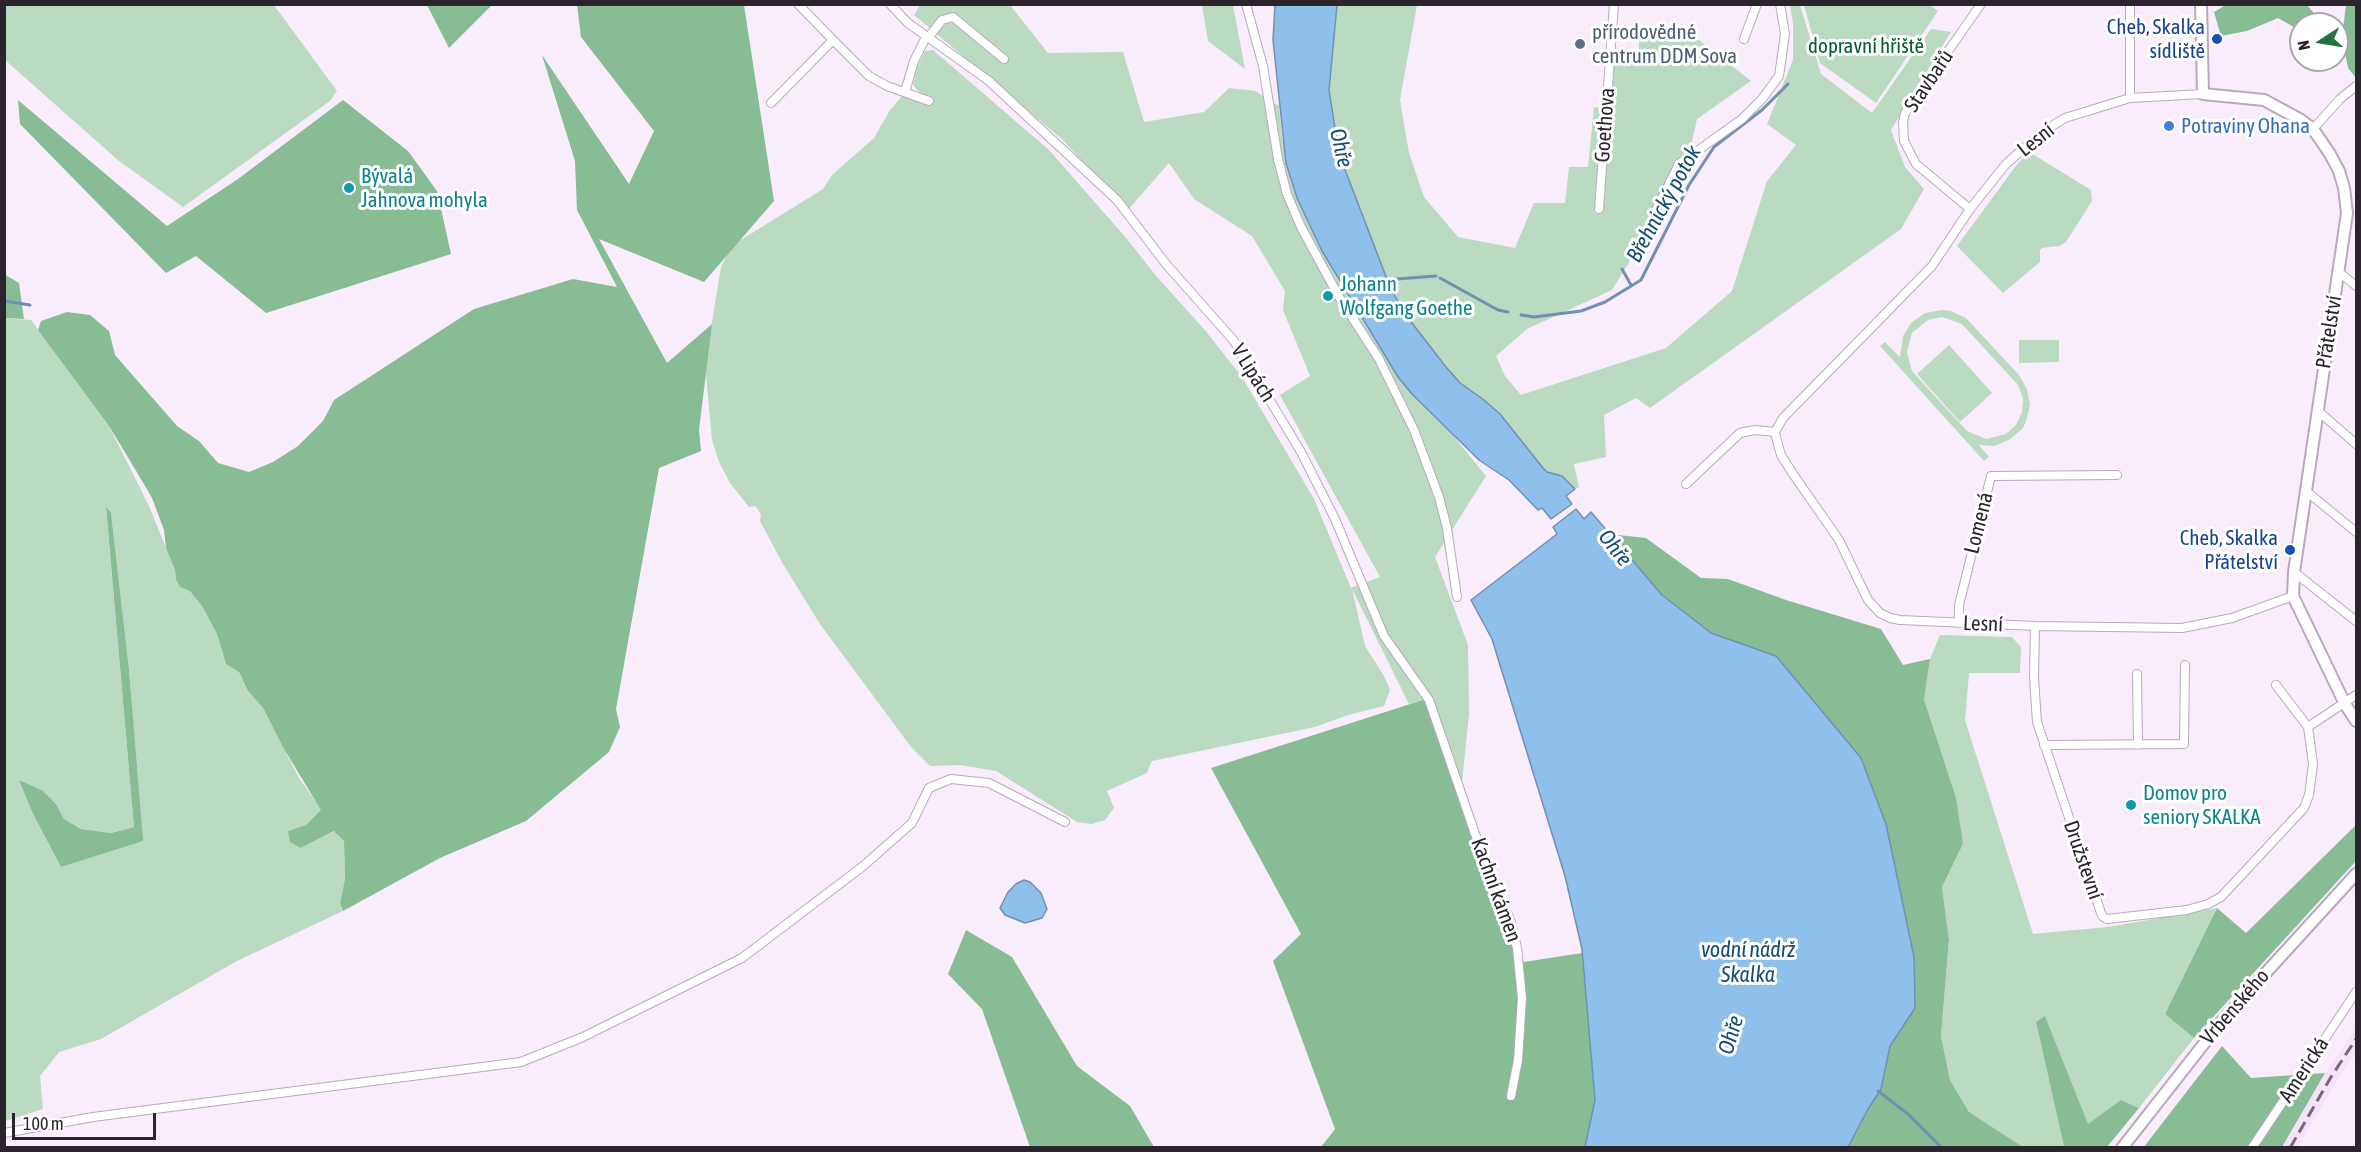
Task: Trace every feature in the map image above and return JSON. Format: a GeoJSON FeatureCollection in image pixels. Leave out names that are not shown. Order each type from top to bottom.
{"type":"FeatureCollection","features":[{"type":"Feature","properties":{"kind":"street"},"geometry":{"type":"LineString","coordinates":[[798,4],[869,76],[886,86],[929,101]]}},
{"type":"Feature","properties":{"kind":"street","name":"V Lipách"},"geometry":{"type":"LineString","coordinates":[[890,4],[927,37],[989,81],[1117,200],[1166,264],[1234,341],[1301,452],[1335,519],[1384,636],[1429,700],[1462,792]]}},
{"type":"Feature","properties":{"kind":"street"},"geometry":{"type":"LineString","coordinates":[[1246,4],[1263,66],[1278,159],[1287,194],[1301,226],[1339,297],[1379,359],[1414,430],[1439,497],[1447,528],[1457,597]]}},
{"type":"Feature","properties":{"kind":"street","name":"Goethova"},"geometry":{"type":"LineString","coordinates":[[1599,209],[1614,4]]}},
{"type":"Feature","properties":{"kind":"street"},"geometry":{"type":"LineString","coordinates":[[1744,39],[1757,4]]}},
{"type":"Feature","properties":{"kind":"street"},"geometry":{"type":"LineString","coordinates":[[1656,210],[1679,164],[1742,119],[1762,99],[1779,76],[1785,34],[1780,4]]}},
{"type":"Feature","properties":{"kind":"street","name":"Stavbařů"},"geometry":{"type":"LineString","coordinates":[[1970,209],[1916,164],[1904,141],[1903,122],[1905,113],[1981,4]]}},
{"type":"Feature","properties":{"kind":"street"},"geometry":{"type":"LineString","coordinates":[[2130,4],[2130,98]]}},
{"type":"Feature","properties":{"kind":"street"},"geometry":{"type":"LineString","coordinates":[[2201,4],[2203,94]]}},
{"type":"Feature","properties":{"kind":"street"},"geometry":{"type":"LineString","coordinates":[[905,92],[915,61],[927,37],[942,20],[953,17],[1004,59]]}},
{"type":"Feature","properties":{"kind":"street"},"geometry":{"type":"LineString","coordinates":[[771,103],[833,40]]}},
{"type":"Feature","properties":{"kind":"street"},"geometry":{"type":"LineString","coordinates":[[2313,129],[2340,99],[2356,86]]}},
{"type":"Feature","properties":{"kind":"street","name":"Lesní"},"geometry":{"type":"LineString","coordinates":[[2203,94],[2130,98],[2065,118],[2042,132],[2006,164],[1970,209],[1932,266],[1783,418],[1775,432],[1781,455],[1839,540],[1868,600],[1880,612],[1900,620],[2035,626],[2194,627],[2232,618],[2293,596]]}},
{"type":"Feature","properties":{"kind":"street","name":"Přátelství"},"geometry":{"type":"LineString","coordinates":[[2203,94],[2264,100],[2282,108],[2313,129],[2335,162],[2346,199],[2347,213],[2294,572],[2293,596],[2356,722]]}},
{"type":"Feature","properties":{"kind":"street"},"geometry":{"type":"LineString","coordinates":[[2339,272],[2356,286]]}},
{"type":"Feature","properties":{"kind":"street"},"geometry":{"type":"LineString","coordinates":[[2317,410],[2356,444]]}},
{"type":"Feature","properties":{"kind":"street"},"geometry":{"type":"LineString","coordinates":[[1686,484],[1740,433],[1755,430],[1775,432]]}},
{"type":"Feature","properties":{"kind":"street","name":"Lomená"},"geometry":{"type":"LineString","coordinates":[[1959,623],[1959,605],[1990,476],[2117,475]]}},
{"type":"Feature","properties":{"kind":"street"},"geometry":{"type":"LineString","coordinates":[[2306,491],[2356,532]]}},
{"type":"Feature","properties":{"kind":"street"},"geometry":{"type":"LineString","coordinates":[[2294,572],[2356,621]]}},
{"type":"Feature","properties":{"kind":"street","name":"Družstevní"},"geometry":{"type":"LineString","coordinates":[[2035,626],[2035,708],[2044,745],[2102,916],[2114,919],[2187,910],[2208,904],[2221,897],[2304,808],[2309,795],[2313,764],[2308,727],[2276,685]]}},
{"type":"Feature","properties":{"kind":"street"},"geometry":{"type":"LineString","coordinates":[[2044,745],[2184,744],[2185,665]]}},
{"type":"Feature","properties":{"kind":"street"},"geometry":{"type":"LineString","coordinates":[[2137,674],[2138,745]]}},
{"type":"Feature","properties":{"kind":"street"},"geometry":{"type":"LineString","coordinates":[[2308,727],[2356,695]]}},
{"type":"Feature","properties":{"kind":"street"},"geometry":{"type":"LineString","coordinates":[[4,1132],[93,1116],[521,1062],[583,1037],[742,958],[862,867],[912,823],[929,788],[951,779],[989,783],[1065,822]]}},
{"type":"Feature","properties":{"kind":"street","name":"Kachní kámen"},"geometry":{"type":"LineString","coordinates":[[1462,792],[1483,857],[1511,922],[1517,948],[1522,998],[1518,1060],[1511,1096]]}},
{"type":"Feature","properties":{"kind":"street","name":"Vrbenského"},"geometry":{"type":"LineString","coordinates":[[2122,1148],[2214,1030],[2356,874]]}},
{"type":"Feature","properties":{"kind":"street","name":"Americká"},"geometry":{"type":"LineString","coordinates":[[2252,1148],[2356,992]]}},
{"type":"Feature","properties":{"kind":"shaded area"},"geometry":{"type":"Polygon","coordinates":[[[2356,1027],[2356,1052],[2298,1147],[2282,1148],[2325,1073],[2356,1027]]]}},
{"type":"Feature","properties":{"kind":"green space"},"geometry":{"type":"Polygon","coordinates":[[[427,4],[493,4],[449,48],[427,5],[427,4]]]}},
{"type":"Feature","properties":{"kind":"green space","name":"dopravní hřiště"},"geometry":{"type":"Polygon","coordinates":[[[1928,4],[1938,11],[1876,103],[1820,63],[1804,5],[1928,4]]]}},
{"type":"Feature","properties":{"kind":"green space"},"geometry":{"type":"Polygon","coordinates":[[[4,5],[274,5],[337,91],[330,101],[183,207],[119,161],[5,60],[4,5]]]}},
{"type":"Feature","properties":{"kind":"green space"},"geometry":{"type":"Polygon","coordinates":[[[577,5],[744,5],[774,201],[704,282],[599,239],[667,363],[712,324],[699,430],[701,451],[659,468],[616,709],[620,727],[609,752],[526,821],[440,858],[343,911],[340,903],[345,879],[344,841],[334,831],[301,848],[290,842],[288,831],[306,825],[321,810],[284,749],[263,708],[248,691],[239,672],[226,664],[217,634],[202,606],[190,591],[180,587],[176,580],[175,570],[166,548],[164,530],[152,498],[135,469],[109,426],[38,330],[41,321],[67,312],[90,315],[109,331],[115,355],[177,426],[199,441],[218,463],[249,472],[273,462],[298,446],[323,421],[334,400],[474,309],[573,279],[617,287],[577,210],[575,161],[542,55],[629,184],[654,131],[581,37],[577,5]]]}},
{"type":"Feature","properties":{"kind":"green space"},"geometry":{"type":"Polygon","coordinates":[[[920,5],[1010,5],[1048,53],[1123,52],[1144,122],[1204,112],[1229,88],[1255,91],[1279,106],[1282,138],[1291,182],[1308,223],[1338,280],[1398,377],[1452,434],[1486,476],[1435,557],[1468,645],[1469,714],[1462,783],[1429,698],[1409,704],[1352,589],[1365,646],[1390,690],[1384,706],[1348,715],[1315,727],[1152,761],[1147,773],[1107,791],[1114,808],[1105,820],[1091,824],[1077,822],[996,771],[960,765],[930,766],[911,747],[820,624],[783,564],[760,521],[761,515],[758,509],[755,506],[749,507],[730,483],[719,462],[712,440],[705,364],[721,267],[731,246],[823,189],[832,175],[874,138],[890,110],[902,96],[930,106],[932,98],[918,91],[913,85],[917,68],[925,51],[933,50],[1049,150],[1204,329],[1242,377],[1314,499],[1351,588],[1380,577],[1280,395],[1310,376],[1283,310],[1285,291],[1252,236],[1194,199],[1169,163],[1127,211],[1063,140],[914,15],[920,5]]]}},
{"type":"Feature","properties":{"kind":"green space"},"geometry":{"type":"Polygon","coordinates":[[[1202,5],[1233,5],[1245,69],[1208,41],[1202,5]]]}},
{"type":"Feature","properties":{"kind":"green space"},"geometry":{"type":"Polygon","coordinates":[[[1337,5],[1417,5],[1400,100],[1409,153],[1424,197],[1458,237],[1515,248],[1534,203],[1565,203],[1569,167],[1588,167],[1594,107],[1608,109],[1614,52],[1639,52],[1639,34],[1694,36],[1751,81],[1697,119],[1685,172],[1612,290],[1527,329],[1496,356],[1505,376],[1521,395],[1666,348],[1732,291],[1767,181],[1796,145],[1767,124],[1793,60],[1793,24],[1790,5],[1800,5],[1821,74],[1872,113],[1931,29],[1951,32],[1891,130],[1905,167],[1924,189],[1901,229],[1650,408],[1636,398],[1604,415],[1606,457],[1574,464],[1579,487],[1575,489],[1562,476],[1547,472],[1500,414],[1460,383],[1405,314],[1390,287],[1339,154],[1329,90],[1337,5]]]}},
{"type":"Feature","properties":{"kind":"green space"},"geometry":{"type":"Polygon","coordinates":[[[2226,5],[2307,5],[2313,12],[2289,12],[2289,24],[2278,18],[2247,31],[2221,36],[2214,12],[2226,5]]]}},
{"type":"Feature","properties":{"kind":"green space"},"geometry":{"type":"Polygon","coordinates":[[[2346,5],[2356,5],[2356,78],[2349,69],[2349,12],[2345,12],[2346,5]]]}},
{"type":"Feature","properties":{"kind":"green space"},"geometry":{"type":"Polygon","coordinates":[[[18,100],[167,226],[238,179],[343,100],[408,151],[437,191],[451,254],[266,313],[196,256],[166,273],[20,124],[18,100]]]}},
{"type":"Feature","properties":{"kind":"green space"},"geometry":{"type":"Polygon","coordinates":[[[2027,155],[2034,155],[2091,190],[2092,201],[2066,242],[2059,246],[2042,248],[2040,262],[2003,293],[1957,246],[2018,163],[2027,155]]]}},
{"type":"Feature","properties":{"kind":"green space"},"geometry":{"type":"Polygon","coordinates":[[[4,274],[19,283],[24,319],[5,318],[4,274]]]}},
{"type":"Feature","properties":{"kind":"green space"},"geometry":{"type":"Polygon","coordinates":[[[1951,311],[1966,318],[2019,375],[2027,389],[2030,405],[2022,429],[2009,440],[1994,446],[1979,445],[1989,457],[1984,461],[1880,346],[1885,342],[1900,357],[1903,336],[1911,323],[1925,313],[1951,311]],[[1942,317],[1928,320],[1912,333],[1907,352],[1912,371],[1967,431],[1986,439],[2006,434],[2016,425],[2022,412],[2023,398],[2018,385],[1962,324],[1942,317]]]}},
{"type":"Feature","properties":{"kind":"green space"},"geometry":{"type":"Polygon","coordinates":[[[4,318],[31,320],[109,426],[149,506],[175,570],[176,580],[180,587],[190,591],[202,606],[217,634],[226,664],[239,672],[248,691],[263,708],[299,778],[322,810],[306,825],[289,831],[301,848],[335,831],[344,841],[345,879],[340,903],[343,911],[235,962],[101,1039],[59,1052],[40,1076],[43,1109],[5,1121],[4,318]],[[106,509],[134,827],[111,833],[81,829],[64,819],[56,804],[20,780],[33,814],[61,867],[142,841],[129,669],[111,513],[106,509]]]}},
{"type":"Feature","properties":{"kind":"green space"},"geometry":{"type":"Polygon","coordinates":[[[2019,340],[2059,340],[2059,362],[2019,363],[2019,340]]]}},
{"type":"Feature","properties":{"kind":"green space"},"geometry":{"type":"Polygon","coordinates":[[[1949,345],[1992,393],[1960,422],[1917,374],[1949,345]]]}},
{"type":"Feature","properties":{"kind":"green space"},"geometry":{"type":"Polygon","coordinates":[[[106,507],[111,513],[129,669],[143,841],[61,867],[33,814],[19,780],[43,791],[56,804],[64,819],[81,829],[111,833],[134,827],[106,507]]]}},
{"type":"Feature","properties":{"kind":"green space"},"geometry":{"type":"Polygon","coordinates":[[[1609,534],[1646,538],[1701,578],[1728,579],[1786,600],[1881,629],[1903,665],[1930,659],[1924,700],[1956,798],[1963,844],[1942,887],[1949,940],[1941,1036],[1950,1080],[1969,1112],[2023,1147],[1848,1147],[1881,1089],[1890,1046],[1915,1008],[1914,957],[1886,824],[1861,758],[1776,656],[1711,633],[1662,595],[1609,534]]]}},
{"type":"Feature","properties":{"kind":"green space"},"geometry":{"type":"Polygon","coordinates":[[[1940,635],[2012,637],[2021,647],[2020,673],[1969,673],[1965,720],[2033,934],[2108,927],[2217,908],[2165,1014],[2194,1038],[2139,1108],[2121,1100],[2088,1125],[2045,1016],[2036,1022],[2064,1147],[2023,1147],[1969,1112],[1950,1080],[1941,1036],[1949,940],[1942,887],[1963,844],[1924,700],[1930,659],[1940,635]]]}},
{"type":"Feature","properties":{"kind":"green space"},"geometry":{"type":"Polygon","coordinates":[[[1429,698],[1462,783],[1460,796],[1481,864],[1507,925],[1517,963],[1582,953],[1595,1100],[1585,1147],[1321,1147],[1335,1129],[1273,961],[1301,934],[1211,768],[1429,698]]]}},
{"type":"Feature","properties":{"kind":"green space"},"geometry":{"type":"Polygon","coordinates":[[[2356,825],[2356,861],[2194,1038],[2165,1014],[2217,908],[2246,933],[2356,825]]]}},
{"type":"Feature","properties":{"kind":"green space"},"geometry":{"type":"Polygon","coordinates":[[[966,930],[1012,957],[1077,1066],[1130,1106],[1154,1147],[1030,1147],[982,1009],[948,974],[966,930]]]}},
{"type":"Feature","properties":{"kind":"green space"},"geometry":{"type":"Polygon","coordinates":[[[2045,1016],[2088,1124],[2121,1100],[2139,1108],[2107,1147],[2064,1147],[2036,1022],[2045,1016]]]}},
{"type":"Feature","properties":{"kind":"green space"},"geometry":{"type":"Polygon","coordinates":[[[2222,1046],[2251,1078],[2325,1073],[2282,1147],[2143,1148],[2222,1046]]]}},
{"type":"Feature","properties":{"kind":"water"},"geometry":{"type":"Polygon","coordinates":[[[1275,5],[1337,5],[1329,90],[1339,154],[1390,287],[1405,314],[1460,383],[1500,414],[1547,472],[1562,476],[1575,489],[1566,496],[1572,504],[1551,519],[1542,508],[1538,510],[1509,480],[1479,460],[1412,394],[1398,377],[1322,251],[1297,198],[1286,163],[1273,40],[1275,5]]]}},
{"type":"Feature","properties":{"kind":"water","name":"vodní nádrž Skalka"},"geometry":{"type":"Polygon","coordinates":[[[1576,509],[1584,519],[1591,512],[1662,595],[1711,633],[1776,656],[1861,758],[1886,824],[1914,957],[1915,1008],[1890,1046],[1881,1089],[1848,1147],[1585,1147],[1595,1100],[1582,949],[1565,876],[1492,639],[1471,600],[1557,534],[1553,527],[1576,509]]]}},
{"type":"Feature","properties":{"kind":"water"},"geometry":{"type":"Polygon","coordinates":[[[1024,880],[1030,882],[1041,893],[1047,909],[1042,918],[1025,923],[1005,915],[1000,908],[1008,892],[1024,880]]]}},
{"type":"Feature","properties":{"kind":"waterway","name":"Břehnický potok"},"geometry":{"type":"LineString","coordinates":[[1521,315],[1534,317],[1581,311],[1605,302],[1641,280],[1689,185],[1714,147],[1762,110],[1788,84]]}},
{"type":"Feature","properties":{"kind":"waterway"},"geometry":{"type":"LineString","coordinates":[[1622,269],[1631,285]]}},
{"type":"Feature","properties":{"kind":"waterway","name":"Břehnický potok"},"geometry":{"type":"LineString","coordinates":[[1384,280],[1436,276]]}},
{"type":"Feature","properties":{"kind":"waterway","name":"Břehnický potok"},"geometry":{"type":"LineString","coordinates":[[1440,278],[1498,310],[1508,312]]}},
{"type":"Feature","properties":{"kind":"waterway"},"geometry":{"type":"LineString","coordinates":[[4,301],[30,305]]}},
{"type":"Feature","properties":{"kind":"waterway"},"geometry":{"type":"LineString","coordinates":[[1878,1091],[1908,1114],[1942,1148]]}},
{"type":"Feature","properties":{"kind":"railway"},"geometry":{"type":"LineString","coordinates":[[2290,1148],[2356,1039]]}},
{"type":"Feature","properties":{"kind":"place","name":"Cheb, Skalka sídliště"},"geometry":{"type":"Point","coordinates":[2217,39]}},
{"type":"Feature","properties":{"kind":"place","name":"přírodovědné centrum DDM Sova"},"geometry":{"type":"Point","coordinates":[1580,44]}},
{"type":"Feature","properties":{"kind":"place","name":"Potraviny Ohana"},"geometry":{"type":"Point","coordinates":[2169,126]}},
{"type":"Feature","properties":{"kind":"place","name":"Bývalá Jahnova mohyla"},"geometry":{"type":"Point","coordinates":[349,188]}},
{"type":"Feature","properties":{"kind":"place","name":"Johann Wolfgang Goethe"},"geometry":{"type":"Point","coordinates":[1328,296]}},
{"type":"Feature","properties":{"kind":"place","name":"Cheb, Skalka Přátelství"},"geometry":{"type":"Point","coordinates":[2290,550]}},
{"type":"Feature","properties":{"kind":"place","name":"Domov pro seniory SKALKA"},"geometry":{"type":"Point","coordinates":[2131,805]}},
{"type":"Feature","properties":{"kind":"water label","name":"Ohře"},"geometry":{"type":"Point","coordinates":[1341,148]}},
{"type":"Feature","properties":{"kind":"water label","name":"Ohře"},"geometry":{"type":"Point","coordinates":[1615,548]}},
{"type":"Feature","properties":{"kind":"water label","name":"Ohře"},"geometry":{"type":"Point","coordinates":[1731,1035]}}]}
